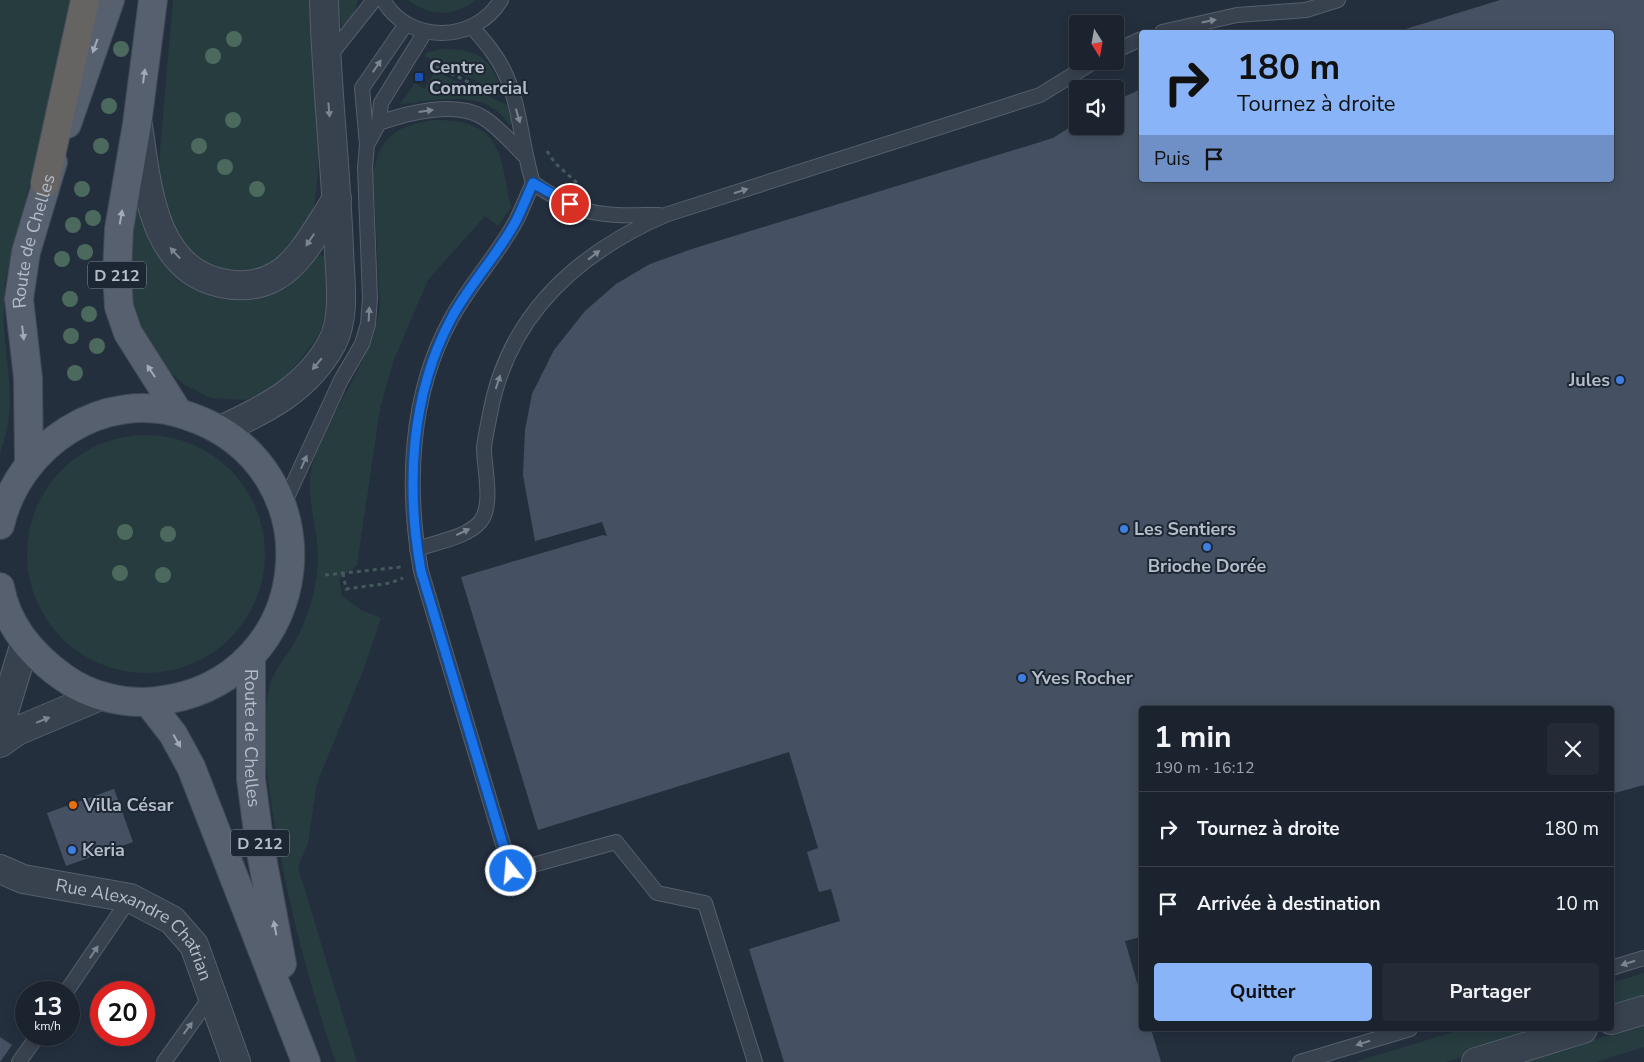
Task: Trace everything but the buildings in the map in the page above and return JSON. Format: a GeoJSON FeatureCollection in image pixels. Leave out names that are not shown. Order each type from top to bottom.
{"type":"FeatureCollection","features":[{"type":"Feature","properties":{"kind":"highway"},"geometry":{"type":"LineString","coordinates":[[45,183],[85,0]]}},
{"type":"Feature","properties":{"kind":"main road","name":"Route de Chelles"},"geometry":{"type":"LineString","coordinates":[[29,463],[28,378],[19,299],[26,252],[45,183],[110,0]]}},
{"type":"Feature","properties":{"kind":"main road","name":"D 212"},"geometry":{"type":"LineString","coordinates":[[153,0],[137,124],[119,229],[117,274],[119,307],[128,333],[178,412]]}},
{"type":"Feature","properties":{"kind":"main road"},"geometry":{"type":"LineString","coordinates":[[0,525],[9,496],[29,463],[52,441],[86,420],[131,409],[155,409],[178,412],[200,419],[221,430],[241,444],[258,462],[272,483],[283,506],[290,532],[291,558],[288,585],[280,611],[268,635],[251,656],[230,675],[205,689],[177,699],[148,702],[124,701],[100,696],[71,684],[46,666],[25,643],[7,609],[0,587]]}},
{"type":"Feature","properties":{"kind":"main road","name":"Route de Chelles"},"geometry":{"type":"LineString","coordinates":[[251,656],[250,779],[260,847],[294,1027]]}},
{"type":"Feature","properties":{"kind":"main road","name":"Route de Chelles"},"geometry":{"type":"LineString","coordinates":[[148,702],[173,734],[191,767],[294,1027],[306,1062]]}},
{"type":"Feature","properties":{"kind":"street"},"geometry":{"type":"LineString","coordinates":[[221,430],[276,403],[302,382],[320,362],[339,326],[337,199],[325,61],[324,0]]}},
{"type":"Feature","properties":{"kind":"street"},"geometry":{"type":"LineString","coordinates":[[137,124],[152,209],[161,232],[172,251],[193,270],[216,282],[236,286],[257,284],[277,276],[296,259],[337,199]]}},
{"type":"Feature","properties":{"kind":"street"},"geometry":{"type":"LineString","coordinates":[[0,716],[3,715],[25,643]]}},
{"type":"Feature","properties":{"kind":"street"},"geometry":{"type":"LineString","coordinates":[[0,743],[17,731],[100,696]]}},
{"type":"Feature","properties":{"kind":"street","name":"Rue Alexandre Chatrian"},"geometry":{"type":"LineString","coordinates":[[0,869],[23,878],[130,898],[172,920],[194,945],[236,1062]]}},
{"type":"Feature","properties":{"kind":"street"},"geometry":{"type":"LineString","coordinates":[[1614,1019],[1644,1010]]}},
{"type":"Feature","properties":{"kind":"street"},"geometry":{"type":"LineString","coordinates":[[1476,1062],[1577,1031]]}},
{"type":"Feature","properties":{"kind":"lane"},"geometry":{"type":"LineString","coordinates":[[325,61],[374,0]]}},
{"type":"Feature","properties":{"kind":"lane"},"geometry":{"type":"LineString","coordinates":[[383,0],[390,11],[406,24],[425,32],[449,34],[472,28],[486,19],[502,0]]}},
{"type":"Feature","properties":{"kind":"lane"},"geometry":{"type":"LineString","coordinates":[[1171,30],[1237,15],[1306,10],[1338,0]]}},
{"type":"Feature","properties":{"kind":"lane"},"geometry":{"type":"LineString","coordinates":[[283,506],[341,380],[362,344],[368,324],[370,298],[365,167],[367,145],[362,88],[406,24]]}},
{"type":"Feature","properties":{"kind":"lane"},"geometry":{"type":"LineString","coordinates":[[472,28],[496,56],[505,72],[523,132],[524,155],[533,183],[557,198],[582,210],[620,214],[665,215]]}},
{"type":"Feature","properties":{"kind":"lane"},"geometry":{"type":"LineString","coordinates":[[367,145],[379,123],[381,102],[425,32]]}},
{"type":"Feature","properties":{"kind":"lane"},"geometry":{"type":"LineString","coordinates":[[1124,47],[1139,40]]}},
{"type":"Feature","properties":{"kind":"lane"},"geometry":{"type":"LineString","coordinates":[[417,549],[466,532],[480,522],[487,504],[484,447],[493,398],[508,354],[523,326],[556,285],[603,248],[625,233],[665,215],[1040,95],[1080,70]]}},
{"type":"Feature","properties":{"kind":"lane"},"geometry":{"type":"LineString","coordinates":[[379,123],[403,114],[433,110],[473,113],[484,118],[524,155]]}},
{"type":"Feature","properties":{"kind":"lane"},"geometry":{"type":"LineString","coordinates":[[533,183],[516,221],[451,319],[422,390],[416,422],[414,458],[417,549],[439,637],[511,871],[616,842],[657,893],[705,903],[756,1062]]}},
{"type":"Feature","properties":{"kind":"lane"},"geometry":{"type":"LineString","coordinates":[[73,981],[130,898]]}},
{"type":"Feature","properties":{"kind":"lane"},"geometry":{"type":"LineString","coordinates":[[1614,967],[1644,958]]}},
{"type":"Feature","properties":{"kind":"lane"},"geometry":{"type":"LineString","coordinates":[[164,1062],[212,995]]}},
{"type":"Feature","properties":{"kind":"lane"},"geometry":{"type":"LineString","coordinates":[[1300,1062],[1403,1031]]}},
{"type":"Feature","properties":{"kind":"lane"},"geometry":{"type":"LineString","coordinates":[[19,1062],[30,1046]]}},
{"type":"Feature","properties":{"kind":"path"},"geometry":{"type":"LineString","coordinates":[[424,61],[498,96]]}},
{"type":"Feature","properties":{"kind":"path"},"geometry":{"type":"LineString","coordinates":[[544,142],[555,162],[575,182],[582,185]]}},
{"type":"Feature","properties":{"kind":"path"},"geometry":{"type":"LineString","coordinates":[[325,575],[400,566]]}},
{"type":"Feature","properties":{"kind":"path"},"geometry":{"type":"LineString","coordinates":[[343,573],[346,589],[390,583]]}},
{"type":"Feature","properties":{"kind":"green space"},"geometry":{"type":"Polygon","coordinates":[[[0,0],[76,0],[5,283],[4,324],[10,406],[0,453],[0,0]]]}},
{"type":"Feature","properties":{"kind":"green space"},"geometry":{"type":"Polygon","coordinates":[[[173,0],[309,0],[318,118],[317,184],[313,210],[306,228],[293,245],[268,271],[225,275],[198,261],[180,244],[162,199],[159,162],[173,0]]]}},
{"type":"Feature","properties":{"kind":"green space"},"geometry":{"type":"Polygon","coordinates":[[[336,0],[358,0],[354,14],[342,27],[336,0]]]}},
{"type":"Feature","properties":{"kind":"green space"},"geometry":{"type":"Polygon","coordinates":[[[408,0],[476,0],[459,10],[442,13],[425,10],[408,0]]]}},
{"type":"Feature","properties":{"kind":"green space"},"geometry":{"type":"Polygon","coordinates":[[[443,49],[466,51],[482,58],[493,71],[503,92],[499,92],[424,56],[428,52],[443,49]]]}},
{"type":"Feature","properties":{"kind":"green space"},"geometry":{"type":"Polygon","coordinates":[[[435,71],[507,105],[513,124],[509,125],[500,113],[488,105],[475,101],[445,99],[400,104],[415,83],[424,89],[435,71]]]}},
{"type":"Feature","properties":{"kind":"green space"},"geometry":{"type":"Polygon","coordinates":[[[433,120],[456,121],[473,126],[485,133],[494,143],[504,171],[511,207],[498,226],[485,216],[428,280],[393,362],[380,409],[357,565],[339,579],[342,596],[361,610],[381,618],[364,668],[317,783],[308,843],[298,867],[357,1062],[336,1062],[293,916],[275,827],[266,759],[266,706],[271,682],[301,630],[314,590],[318,559],[310,488],[310,475],[313,463],[368,348],[380,307],[373,172],[376,159],[386,141],[393,134],[410,125],[433,120]]]}},
{"type":"Feature","properties":{"kind":"green space"},"geometry":{"type":"Polygon","coordinates":[[[134,205],[141,206],[206,292],[316,254],[324,256],[328,266],[327,309],[319,335],[296,365],[273,389],[245,400],[211,398],[185,385],[163,366],[127,308],[134,205]]]}},
{"type":"Feature","properties":{"kind":"green space"},"geometry":{"type":"Polygon","coordinates":[[[146,435],[169,438],[191,444],[212,455],[230,470],[245,488],[256,509],[262,531],[265,554],[262,577],[256,599],[245,620],[230,638],[212,653],[191,664],[169,670],[146,673],[123,670],[101,664],[80,653],[62,638],[47,620],[36,599],[30,577],[27,554],[30,531],[36,509],[47,488],[62,470],[80,455],[101,444],[123,438],[146,435]]]}},
{"type":"Feature","properties":{"kind":"green space"},"geometry":{"type":"Polygon","coordinates":[[[1644,973],[1644,1001],[1614,1010],[1614,982],[1644,973]]]}},
{"type":"Feature","properties":{"kind":"green space"},"geometry":{"type":"Polygon","coordinates":[[[1644,1025],[1644,1047],[1596,1062],[1520,1062],[1644,1025]]]}},
{"type":"Feature","properties":{"kind":"green space"},"geometry":{"type":"Polygon","coordinates":[[[1456,1031],[1547,1031],[1446,1062],[1355,1062],[1456,1031]]]}},
{"type":"Feature","properties":{"kind":"place","name":"Centre Commercial"},"geometry":{"type":"Point","coordinates":[419,77]}},
{"type":"Feature","properties":{"kind":"place","name":"Jules"},"geometry":{"type":"Point","coordinates":[1620,380]}},
{"type":"Feature","properties":{"kind":"place","name":"Les Sentiers"},"geometry":{"type":"Point","coordinates":[1124,529]}},
{"type":"Feature","properties":{"kind":"place","name":"Brioche Dorée"},"geometry":{"type":"Point","coordinates":[1207,547]}},
{"type":"Feature","properties":{"kind":"place","name":"Yves Rocher"},"geometry":{"type":"Point","coordinates":[1022,678]}},
{"type":"Feature","properties":{"kind":"place","name":"Villa César"},"geometry":{"type":"Point","coordinates":[73,805]}},
{"type":"Feature","properties":{"kind":"place","name":"Keria"},"geometry":{"type":"Point","coordinates":[72,850]}},
{"type":"Feature","properties":{"kind":"route"},"geometry":{"type":"LineString","coordinates":[[511,871],[439,637],[421,571],[416,540],[414,458],[416,422],[422,390],[451,319],[516,221],[533,183],[570,204]]}}]}
